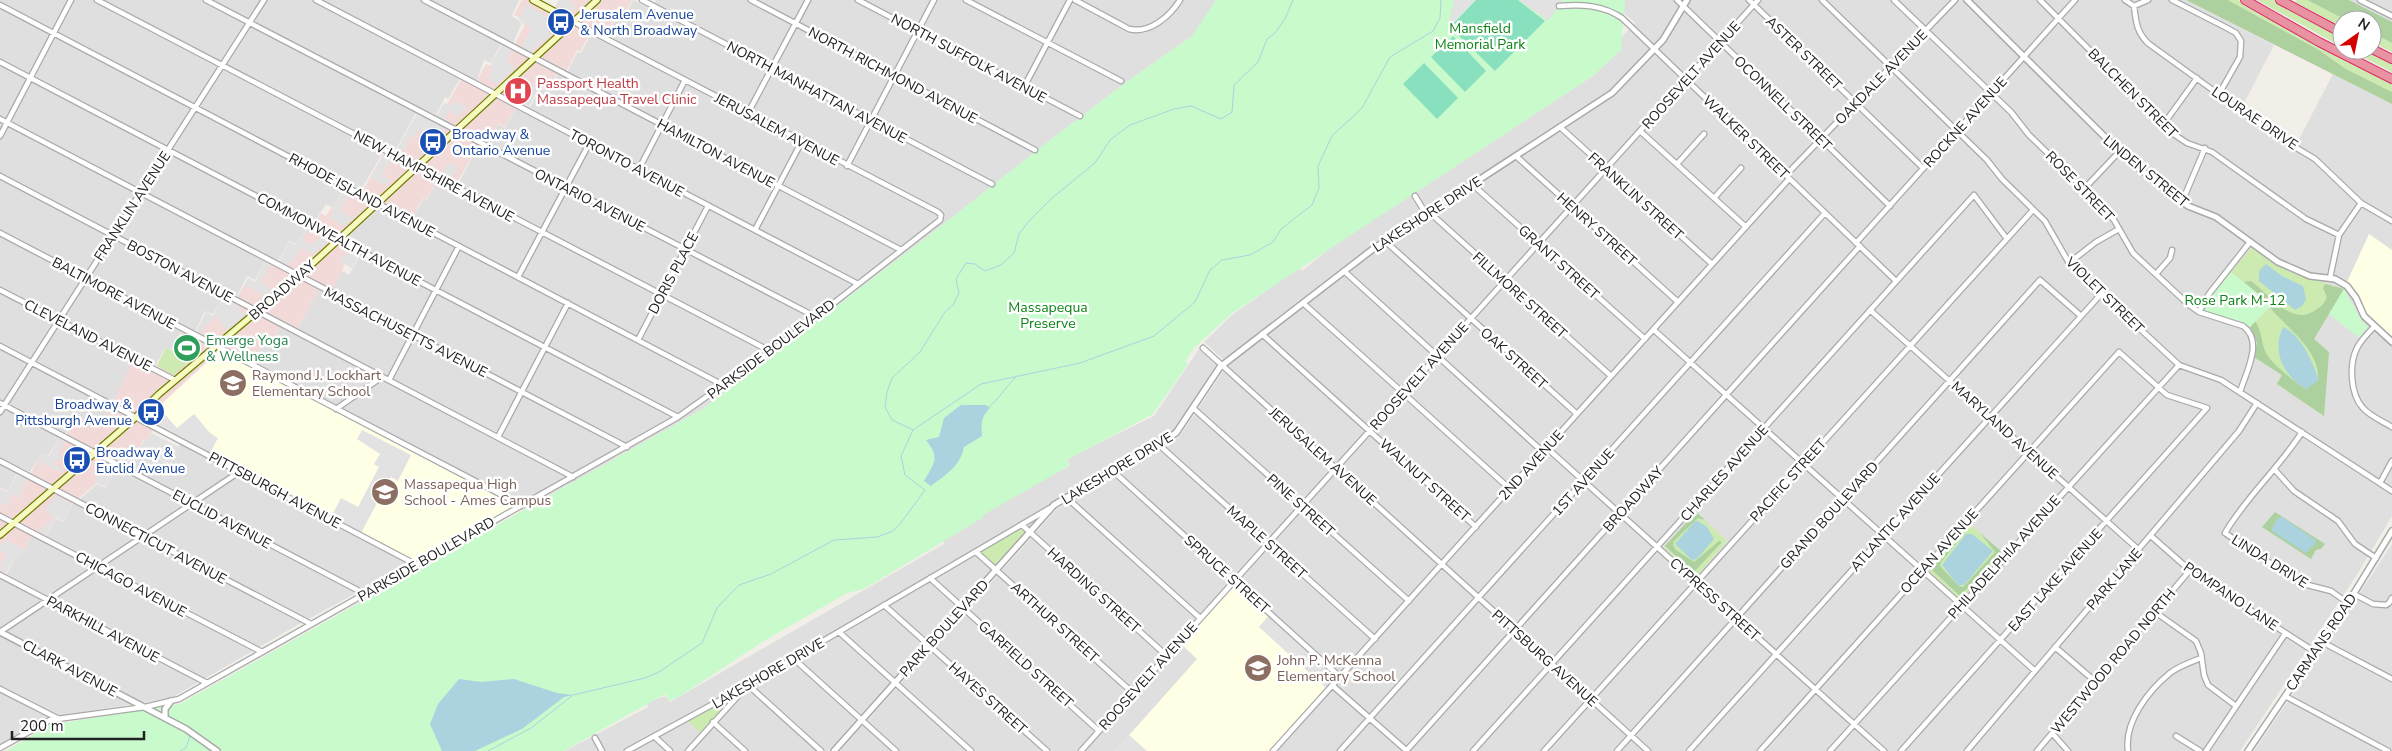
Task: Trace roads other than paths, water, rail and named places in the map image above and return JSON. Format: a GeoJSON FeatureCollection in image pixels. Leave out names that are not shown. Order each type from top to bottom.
{"type":"FeatureCollection","features":[{"type":"Feature","properties":{"kind":"highway"},"geometry":{"type":"LineString","coordinates":[[2245,0],[2319,42],[2392,79]]}},
{"type":"Feature","properties":{"kind":"highway"},"geometry":{"type":"LineString","coordinates":[[2280,0],[2332,29]]}},
{"type":"Feature","properties":{"kind":"main road","name":"JERUSALEM AVENUE"},"geometry":{"type":"LineString","coordinates":[[533,0],[574,22]]}},
{"type":"Feature","properties":{"kind":"main road","name":"BROADWAY"},"geometry":{"type":"LineString","coordinates":[[0,535],[136,417],[175,380],[299,276],[597,0]]}},
{"type":"Feature","properties":{"kind":"street"},"geometry":{"type":"LineString","coordinates":[[0,136],[71,0]]}},
{"type":"Feature","properties":{"kind":"street","name":"NEW HAMPSHIRE AVENUE"},"geometry":{"type":"LineString","coordinates":[[97,0],[770,351]]}},
{"type":"Feature","properties":{"kind":"street","name":"ONTARIO AVENUE"},"geometry":{"type":"LineString","coordinates":[[206,0],[816,317]]}},
{"type":"Feature","properties":{"kind":"street","name":"FRANKLIN AVENUE"},"geometry":{"type":"LineString","coordinates":[[0,412],[2,404],[32,363],[264,0]]}},
{"type":"Feature","properties":{"kind":"street","name":"TORONTO AVENUE"},"geometry":{"type":"LineString","coordinates":[[316,0],[858,284]]}},
{"type":"Feature","properties":{"kind":"street","name":"HAMILTON AVENUE"},"geometry":{"type":"LineString","coordinates":[[424,0],[901,250]]}},
{"type":"Feature","properties":{"kind":"street","name":"NORTH MANHATTAN AVENUE"},"geometry":{"type":"LineString","coordinates":[[642,0],[992,184]]}},
{"type":"Feature","properties":{"kind":"street","name":"NORTH RICHMOND AVENUE"},"geometry":{"type":"LineString","coordinates":[[751,0],[1035,150]]}},
{"type":"Feature","properties":{"kind":"street"},"geometry":{"type":"LineString","coordinates":[[748,113],[808,0]]}},
{"type":"Feature","properties":{"kind":"street","name":"NORTH SUFFOLK AVENUE"},"geometry":{"type":"LineString","coordinates":[[858,0],[1080,116]]}},
{"type":"Feature","properties":{"kind":"street"},"geometry":{"type":"LineString","coordinates":[[848,166],[934,0]]}},
{"type":"Feature","properties":{"kind":"street"},"geometry":{"type":"LineString","coordinates":[[966,0],[1121,81]]}},
{"type":"Feature","properties":{"kind":"street"},"geometry":{"type":"LineString","coordinates":[[1024,87],[1070,0]]}},
{"type":"Feature","properties":{"kind":"street"},"geometry":{"type":"LineString","coordinates":[[1075,0],[1129,28],[1139,30],[1156,24],[1176,7],[1180,0]]}},
{"type":"Feature","properties":{"kind":"street","name":"OCONNELL STREET"},"geometry":{"type":"LineString","coordinates":[[1677,0],[1890,206]]}},
{"type":"Feature","properties":{"kind":"street","name":"LAKESHORE DRIVE"},"geometry":{"type":"LineString","coordinates":[[626,751],[748,685],[1176,433],[1222,365],[1385,241],[1612,93],[1663,40],[1687,0]]}},
{"type":"Feature","properties":{"kind":"street","name":"ASTER STREET"},"geometry":{"type":"LineString","coordinates":[[1749,0],[1924,168]]}},
{"type":"Feature","properties":{"kind":"street","name":"ROOSEVELT AVENUE"},"geometry":{"type":"LineString","coordinates":[[1081,751],[1758,0]]}},
{"type":"Feature","properties":{"kind":"street","name":"VIOLET STREET"},"geometry":{"type":"LineString","coordinates":[[1822,0],[1957,131],[2045,221],[2069,263],[2179,364],[2221,380],[2392,491]]}},
{"type":"Feature","properties":{"kind":"street","name":"ROSE STREET"},"geometry":{"type":"LineString","coordinates":[[1894,0],[1991,93],[2029,135],[2106,210],[2133,253],[2199,312],[2242,326],[2251,334],[2253,349],[2240,392]]}},
{"type":"Feature","properties":{"kind":"street","name":"OAKDALE AVENUE"},"geometry":{"type":"LineString","coordinates":[[1788,177],[1821,139],[1955,0]]}},
{"type":"Feature","properties":{"kind":"street","name":"LINDEN STREET"},"geometry":{"type":"LineString","coordinates":[[1967,0],[2119,152],[2182,202],[2195,210],[2216,217],[2278,262],[2303,274],[2330,278],[2347,286],[2356,298],[2364,316],[2392,342]]}},
{"type":"Feature","properties":{"kind":"street","name":"BALCHEN STREET"},"geometry":{"type":"LineString","coordinates":[[2040,0],[2078,37],[2101,64],[2163,125],[2181,140],[2205,148],[2306,219],[2339,235]]}},
{"type":"Feature","properties":{"kind":"street","name":"ROCKNE AVENUE"},"geometry":{"type":"LineString","coordinates":[[1858,245],[1890,206],[2075,0]]}},
{"type":"Feature","properties":{"kind":"street"},"geometry":{"type":"LineString","coordinates":[[2125,0],[2134,6],[2148,0]]}},
{"type":"Feature","properties":{"kind":"street"},"geometry":{"type":"LineString","coordinates":[[2172,0],[2226,27],[2236,33],[2241,41],[2240,57],[2219,94]]}},
{"type":"Feature","properties":{"kind":"street"},"geometry":{"type":"LineString","coordinates":[[2360,0],[2392,16]]}},
{"type":"Feature","properties":{"kind":"street","name":"WALKER STREET"},"geometry":{"type":"LineString","coordinates":[[1559,6],[1576,4],[1610,10],[1622,18],[1896,282]]}},
{"type":"Feature","properties":{"kind":"street","name":"RHODE ISLAND AVENUE"},"geometry":{"type":"LineString","coordinates":[[0,5],[724,385]]}},
{"type":"Feature","properties":{"kind":"street","name":"LOURAE DRIVE"},"geometry":{"type":"LineString","coordinates":[[2134,6],[2136,27],[2142,37],[2275,135],[2315,159],[2361,203],[2392,221]]}},
{"type":"Feature","properties":{"kind":"street","name":"JERUSALEM AVENUE"},"geometry":{"type":"LineString","coordinates":[[574,22],[938,212],[941,216]]}},
{"type":"Feature","properties":{"kind":"street","name":"COMMONWEALTH AVENUE"},"geometry":{"type":"LineString","coordinates":[[0,62],[678,417]]}},
{"type":"Feature","properties":{"kind":"street"},"geometry":{"type":"LineString","coordinates":[[2163,125],[2197,78]]}},
{"type":"Feature","properties":{"kind":"street"},"geometry":{"type":"LineString","coordinates":[[639,170],[685,80]]}},
{"type":"Feature","properties":{"kind":"street","name":"MASSACHUSETTS AVENUE"},"geometry":{"type":"LineString","coordinates":[[0,119],[412,336],[627,446]]}},
{"type":"Feature","properties":{"kind":"street","name":"FRANKLIN STREET"},"geometry":{"type":"LineString","coordinates":[[1560,127],[1712,264]]}},
{"type":"Feature","properties":{"kind":"street"},"geometry":{"type":"LineString","coordinates":[[1640,131],[1746,227]]}},
{"type":"Feature","properties":{"kind":"street"},"geometry":{"type":"LineString","coordinates":[[1677,164],[1704,134]]}},
{"type":"Feature","properties":{"kind":"street"},"geometry":{"type":"LineString","coordinates":[[755,230],[802,141]]}},
{"type":"Feature","properties":{"kind":"street"},"geometry":{"type":"LineString","coordinates":[[518,277],[589,144]]}},
{"type":"Feature","properties":{"kind":"street"},"geometry":{"type":"LineString","coordinates":[[2182,202],[2205,148]]}},
{"type":"Feature","properties":{"kind":"street"},"geometry":{"type":"LineString","coordinates":[[2084,189],[2119,152]]}},
{"type":"Feature","properties":{"kind":"street","name":"HENRY STREET"},"geometry":{"type":"LineString","coordinates":[[1516,156],[1678,302]]}},
{"type":"Feature","properties":{"kind":"street"},"geometry":{"type":"LineString","coordinates":[[1714,198],[1741,168]]}},
{"type":"Feature","properties":{"kind":"street","name":"BOSTON AVENUE"},"geometry":{"type":"LineString","coordinates":[[0,176],[573,477]]}},
{"type":"Feature","properties":{"kind":"street","name":"2ND AVENUE"},"geometry":{"type":"LineString","coordinates":[[1273,751],[1654,330],[1788,177]]}},
{"type":"Feature","properties":{"kind":"street","name":"GRANT STREET"},"geometry":{"type":"LineString","coordinates":[[1472,184],[1645,339]]}},
{"type":"Feature","properties":{"kind":"street","name":"CHARLES AVENUE"},"geometry":{"type":"LineString","coordinates":[[1474,751],[1974,195],[2006,239]]}},
{"type":"Feature","properties":{"kind":"street","name":"FILLMORE STREET"},"geometry":{"type":"LineString","coordinates":[[1415,196],[1428,213],[1611,376]]}},
{"type":"Feature","properties":{"kind":"street"},"geometry":{"type":"LineString","coordinates":[[2330,278],[2334,250],[2339,235],[2361,203]]}},
{"type":"Feature","properties":{"kind":"street","name":"DORIS PLACE"},"geometry":{"type":"LineString","coordinates":[[638,340],[708,206]]}},
{"type":"Feature","properties":{"kind":"street","name":"PACIFIC STREET"},"geometry":{"type":"LineString","coordinates":[[1544,751],[2033,210]]}},
{"type":"Feature","properties":{"kind":"street","name":"1ST AVENUE"},"geometry":{"type":"LineString","coordinates":[[1340,751],[1825,213]]}},
{"type":"Feature","properties":{"kind":"street","name":"PARKSIDE BOULEVARD"},"geometry":{"type":"LineString","coordinates":[[1,747],[43,722],[145,707],[171,701],[207,683],[573,477],[678,417],[724,385],[816,317],[938,222],[941,216]]}},
{"type":"Feature","properties":{"kind":"street"},"geometry":{"type":"LineString","coordinates":[[2069,263],[2096,242],[2119,229]]}},
{"type":"Feature","properties":{"kind":"street","name":"BALTIMORE AVENUE"},"geometry":{"type":"LineString","coordinates":[[0,233],[521,505]]}},
{"type":"Feature","properties":{"kind":"street","name":"OAK STREET"},"geometry":{"type":"LineString","coordinates":[[1385,241],[1577,414]]}},
{"type":"Feature","properties":{"kind":"street"},"geometry":{"type":"LineString","coordinates":[[2199,312],[2209,294],[2250,242]]}},
{"type":"Feature","properties":{"kind":"street","name":"BROADWAY"},"geometry":{"type":"LineString","coordinates":[[1406,751],[1858,245]]}},
{"type":"Feature","properties":{"kind":"street"},"geometry":{"type":"LineString","coordinates":[[389,380],[460,246]]}},
{"type":"Feature","properties":{"kind":"street"},"geometry":{"type":"LineString","coordinates":[[2156,274],[2170,258],[2172,250]]}},
{"type":"Feature","properties":{"kind":"street","name":"CYPRESS STREET"},"geometry":{"type":"LineString","coordinates":[[1344,271],[1437,356],[1545,450],[1584,481],[1884,751]]}},
{"type":"Feature","properties":{"kind":"street","name":"GRAND BOULEVARD"},"geometry":{"type":"LineString","coordinates":[[1617,751],[2040,280],[2080,316]]}},
{"type":"Feature","properties":{"kind":"street","name":"CLEVELAND AVENUE"},"geometry":{"type":"LineString","coordinates":[[0,290],[175,380]]}},
{"type":"Feature","properties":{"kind":"street","name":"ATLANTIC AVENUE"},"geometry":{"type":"LineString","coordinates":[[1689,751],[2102,293]]}},
{"type":"Feature","properties":{"kind":"street"},"geometry":{"type":"LineString","coordinates":[[1303,302],[1510,489]]}},
{"type":"Feature","properties":{"kind":"street"},"geometry":{"type":"LineString","coordinates":[[498,437],[568,303]]}},
{"type":"Feature","properties":{"kind":"street","name":"MARYLAND AVENUE"},"geometry":{"type":"LineString","coordinates":[[1870,310],[2139,550]]}},
{"type":"Feature","properties":{"kind":"street"},"geometry":{"type":"LineString","coordinates":[[2374,327],[2360,343],[2355,353],[2353,388],[2355,396],[2364,409],[2392,427]]}},
{"type":"Feature","properties":{"kind":"street"},"geometry":{"type":"LineString","coordinates":[[1654,330],[2035,671]]}},
{"type":"Feature","properties":{"kind":"street","name":"WALNUT STREET"},"geometry":{"type":"LineString","coordinates":[[1262,334],[1476,527]]}},
{"type":"Feature","properties":{"kind":"street","name":"PITTSBURGH AVENUE"},"geometry":{"type":"LineString","coordinates":[[0,346],[417,565]]}},
{"type":"Feature","properties":{"kind":"street","name":"JERUSALEM AVENUE"},"geometry":{"type":"LineString","coordinates":[[1203,348],[1442,564]]}},
{"type":"Feature","properties":{"kind":"street","name":"OCEAN AVENUE"},"geometry":{"type":"LineString","coordinates":[[1760,751],[2119,352],[2158,387]]}},
{"type":"Feature","properties":{"kind":"street","name":"PHILADELPHIA AVENUE"},"geometry":{"type":"LineString","coordinates":[[1830,751],[2179,364]]}},
{"type":"Feature","properties":{"kind":"street"},"geometry":{"type":"LineString","coordinates":[[336,409],[382,377]]}},
{"type":"Feature","properties":{"kind":"street","name":"EAST LAKE AVENUE"},"geometry":{"type":"LineString","coordinates":[[1901,751],[2207,408],[2167,395],[2158,387]]}},
{"type":"Feature","properties":{"kind":"street","name":"PARK LANE"},"geometry":{"type":"LineString","coordinates":[[1967,751],[2239,431],[2257,403]]}},
{"type":"Feature","properties":{"kind":"street","name":"EUCLID AVENUE"},"geometry":{"type":"LineString","coordinates":[[2,404],[365,594]]}},
{"type":"Feature","properties":{"kind":"street","name":"PINE STREET"},"geometry":{"type":"LineString","coordinates":[[1193,408],[1409,602]]}},
{"type":"Feature","properties":{"kind":"street","name":"LINDA DRIVE"},"geometry":{"type":"LineString","coordinates":[[2302,432],[2275,470],[2233,520],[2225,533],[2300,582],[2330,590],[2348,603]]}},
{"type":"Feature","properties":{"kind":"street","name":"MAPLE STREET"},"geometry":{"type":"LineString","coordinates":[[1158,444],[1375,639]]}},
{"type":"Feature","properties":{"kind":"street","name":"CONNECTICUT AVENUE"},"geometry":{"type":"LineString","coordinates":[[0,461],[311,624]]}},
{"type":"Feature","properties":{"kind":"street"},"geometry":{"type":"LineString","coordinates":[[2380,482],[2392,462]]}},
{"type":"Feature","properties":{"kind":"street"},"geometry":{"type":"LineString","coordinates":[[2275,470],[2294,491],[2338,520],[2355,544],[2376,558]]}},
{"type":"Feature","properties":{"kind":"street","name":"SPRUCE STREET"},"geometry":{"type":"LineString","coordinates":[[1113,471],[1340,677]]}},
{"type":"Feature","properties":{"kind":"street"},"geometry":{"type":"LineString","coordinates":[[0,632],[240,472]]}},
{"type":"Feature","properties":{"kind":"street"},"geometry":{"type":"LineString","coordinates":[[1067,498],[1200,618]]}},
{"type":"Feature","properties":{"kind":"street","name":"PARK BOULEVARD"},"geometry":{"type":"LineString","coordinates":[[834,751],[1054,505]]}},
{"type":"Feature","properties":{"kind":"street","name":"CHICAGO AVENUE"},"geometry":{"type":"LineString","coordinates":[[0,516],[262,652]]}},
{"type":"Feature","properties":{"kind":"street","name":"HARDING STREET"},"geometry":{"type":"LineString","coordinates":[[1022,525],[1167,656]]}},
{"type":"Feature","properties":{"kind":"street","name":"CARMANS ROAD"},"geometry":{"type":"LineString","coordinates":[[2248,751],[2354,594],[2392,531]]}},
{"type":"Feature","properties":{"kind":"street","name":"POMPANO LANE"},"geometry":{"type":"LineString","coordinates":[[2151,536],[2190,570],[2315,652]]}},
{"type":"Feature","properties":{"kind":"street","name":"ARTHUR STREET"},"geometry":{"type":"LineString","coordinates":[[976,552],[1133,693]]}},
{"type":"Feature","properties":{"kind":"street","name":"PITTSBURG AVENUE"},"geometry":{"type":"LineString","coordinates":[[1442,564],[1648,751]]}},
{"type":"Feature","properties":{"kind":"street","name":"WESTWOOD ROAD NORTH"},"geometry":{"type":"LineString","coordinates":[[2037,751],[2190,570]]}},
{"type":"Feature","properties":{"kind":"street","name":"PARKHILL AVENUE"},"geometry":{"type":"LineString","coordinates":[[0,575],[207,683]]}},
{"type":"Feature","properties":{"kind":"street","name":"GARFIELD STREET"},"geometry":{"type":"LineString","coordinates":[[930,578],[1099,731]]}},
{"type":"Feature","properties":{"kind":"street"},"geometry":{"type":"LineString","coordinates":[[2354,594],[2380,606],[2389,603],[2392,598]]}},
{"type":"Feature","properties":{"kind":"street","name":"HAYES STREET"},"geometry":{"type":"LineString","coordinates":[[884,605],[1047,751]]}},
{"type":"Feature","properties":{"kind":"street"},"geometry":{"type":"LineString","coordinates":[[2155,612],[2192,637],[2200,648],[2208,685],[2236,706]]}},
{"type":"Feature","properties":{"kind":"street","name":"CLARK AVENUE"},"geometry":{"type":"LineString","coordinates":[[0,632],[145,707],[202,739],[217,751]]}},
{"type":"Feature","properties":{"kind":"street"},"geometry":{"type":"LineString","coordinates":[[839,632],[971,751]]}},
{"type":"Feature","properties":{"kind":"street"},"geometry":{"type":"LineString","coordinates":[[2206,751],[2285,634]]}},
{"type":"Feature","properties":{"kind":"street"},"geometry":{"type":"LineString","coordinates":[[2322,642],[2392,679]]}},
{"type":"Feature","properties":{"kind":"street"},"geometry":{"type":"LineString","coordinates":[[2055,648],[2096,682]]}},
{"type":"Feature","properties":{"kind":"street"},"geometry":{"type":"LineString","coordinates":[[793,658],[896,751]]}},
{"type":"Feature","properties":{"kind":"street"},"geometry":{"type":"LineString","coordinates":[[2128,751],[2128,732],[2136,712],[2171,673],[2201,658]]}},
{"type":"Feature","properties":{"kind":"street"},"geometry":{"type":"LineString","coordinates":[[688,751],[748,685],[821,751]]}},
{"type":"Feature","properties":{"kind":"street"},"geometry":{"type":"LineString","coordinates":[[1333,686],[1406,751]]}},
{"type":"Feature","properties":{"kind":"street"},"geometry":{"type":"LineString","coordinates":[[0,689],[60,720]]}},
{"type":"Feature","properties":{"kind":"street"},"geometry":{"type":"LineString","coordinates":[[2285,696],[2388,751]]}},
{"type":"Feature","properties":{"kind":"street"},"geometry":{"type":"LineString","coordinates":[[165,718],[165,709],[171,701]]}},
{"type":"Feature","properties":{"kind":"street"},"geometry":{"type":"LineString","coordinates":[[713,722],[745,751]]}},
{"type":"Feature","properties":{"kind":"street"},"geometry":{"type":"LineString","coordinates":[[2052,733],[2068,751]]}},
{"type":"Feature","properties":{"kind":"street"},"geometry":{"type":"LineString","coordinates":[[2176,736],[2200,751]]}},
{"type":"Feature","properties":{"kind":"street"},"geometry":{"type":"LineString","coordinates":[[654,737],[670,751]]}},
{"type":"Feature","properties":{"kind":"street"},"geometry":{"type":"LineString","coordinates":[[595,738],[602,751]]}},
{"type":"Feature","properties":{"kind":"water"},"geometry":{"type":"Polygon","coordinates":[[[2266,264],[2282,276],[2303,286],[2306,299],[2302,306],[2295,310],[2259,281],[2259,271],[2266,264]]]}},
{"type":"Feature","properties":{"kind":"water"},"geometry":{"type":"Polygon","coordinates":[[[2283,327],[2296,336],[2301,343],[2310,357],[2319,380],[2306,389],[2291,377],[2279,354],[2278,345],[2283,327]]]}},
{"type":"Feature","properties":{"kind":"water"},"geometry":{"type":"Polygon","coordinates":[[[961,405],[986,405],[990,408],[982,421],[982,436],[964,447],[956,465],[931,486],[924,481],[934,460],[933,451],[926,440],[939,437],[944,418],[961,405]]]}},
{"type":"Feature","properties":{"kind":"water"},"geometry":{"type":"Polygon","coordinates":[[[2282,517],[2315,540],[2316,542],[2306,553],[2272,531],[2278,518],[2282,517]]]}},
{"type":"Feature","properties":{"kind":"water"},"geometry":{"type":"Polygon","coordinates":[[[1695,521],[1707,527],[1714,539],[1697,559],[1692,560],[1675,544],[1695,521]]]}},
{"type":"Feature","properties":{"kind":"water"},"geometry":{"type":"Polygon","coordinates":[[[1966,534],[1972,534],[1993,551],[1964,585],[1958,585],[1942,565],[1966,534]]]}},
{"type":"Feature","properties":{"kind":"water"},"geometry":{"type":"Polygon","coordinates":[[[459,679],[481,682],[514,679],[557,693],[573,695],[564,697],[522,729],[475,751],[442,751],[430,724],[438,704],[459,679]]]}},
{"type":"Feature","properties":{"kind":"waterway"},"geometry":{"type":"LineString","coordinates":[[913,430],[892,420],[885,407],[887,392],[892,378],[920,352],[945,312],[953,305],[959,293],[956,279],[966,263],[975,264],[985,271],[1001,265],[1014,253],[1019,234],[1029,221],[1052,198],[1095,163],[1110,140],[1130,125],[1174,109],[1191,106],[1221,119],[1232,112],[1234,85],[1258,62],[1267,39],[1275,33],[1285,19],[1293,0]]}},
{"type":"Feature","properties":{"kind":"waterway"},"geometry":{"type":"LineString","coordinates":[[488,751],[531,728],[573,695],[645,678],[659,672],[702,643],[717,608],[739,585],[771,574],[834,540],[877,537],[891,532],[900,524],[925,490],[905,475],[901,456],[913,430],[981,384],[1080,363],[1154,336],[1195,302],[1210,270],[1222,260],[1250,255],[1273,242],[1281,229],[1312,205],[1319,188],[1318,166],[1332,136],[1362,108],[1390,57],[1433,31],[1440,18],[1441,0]]}},
{"type":"Feature","properties":{"kind":"waterway"},"geometry":{"type":"LineString","coordinates":[[988,408],[1017,376]]}},
{"type":"Feature","properties":{"kind":"waterway"},"geometry":{"type":"LineString","coordinates":[[180,751],[186,748],[190,736]]}},
{"type":"Feature","properties":{"kind":"place","name":"Jerusalem Avenue & North Broadway"},"geometry":{"type":"Point","coordinates":[561,22]}},
{"type":"Feature","properties":{"kind":"place","name":"Passport Health Massapequa Travel Clinic"},"geometry":{"type":"Point","coordinates":[518,91]}},
{"type":"Feature","properties":{"kind":"place","name":"Broadway & Ontario Avenue"},"geometry":{"type":"Point","coordinates":[433,142]}},
{"type":"Feature","properties":{"kind":"place","name":"Emerge Yoga & Wellness"},"geometry":{"type":"Point","coordinates":[187,348]}},
{"type":"Feature","properties":{"kind":"place","name":"Raymond J. Lockhart Elementary School"},"geometry":{"type":"Point","coordinates":[233,383]}},
{"type":"Feature","properties":{"kind":"place","name":"Broadway & Pittsburgh Avenue"},"geometry":{"type":"Point","coordinates":[151,412]}},
{"type":"Feature","properties":{"kind":"place","name":"Broadway & Euclid Avenue"},"geometry":{"type":"Point","coordinates":[77,460]}},
{"type":"Feature","properties":{"kind":"place","name":"Massapequa High School - Ames Campus"},"geometry":{"type":"Point","coordinates":[385,492]}},
{"type":"Feature","properties":{"kind":"place","name":"John P. McKenna Elementary School"},"geometry":{"type":"Point","coordinates":[1258,668]}},
{"type":"Feature","properties":{"kind":"park label","name":"Mansfield Memorial Park"},"geometry":{"type":"Point","coordinates":[1480,36]}},
{"type":"Feature","properties":{"kind":"park label","name":"Rose Park M-12"},"geometry":{"type":"Point","coordinates":[2235,300]}},
{"type":"Feature","properties":{"kind":"park label","name":"Massapequa Preserve"},"geometry":{"type":"Point","coordinates":[1048,316]}}]}
